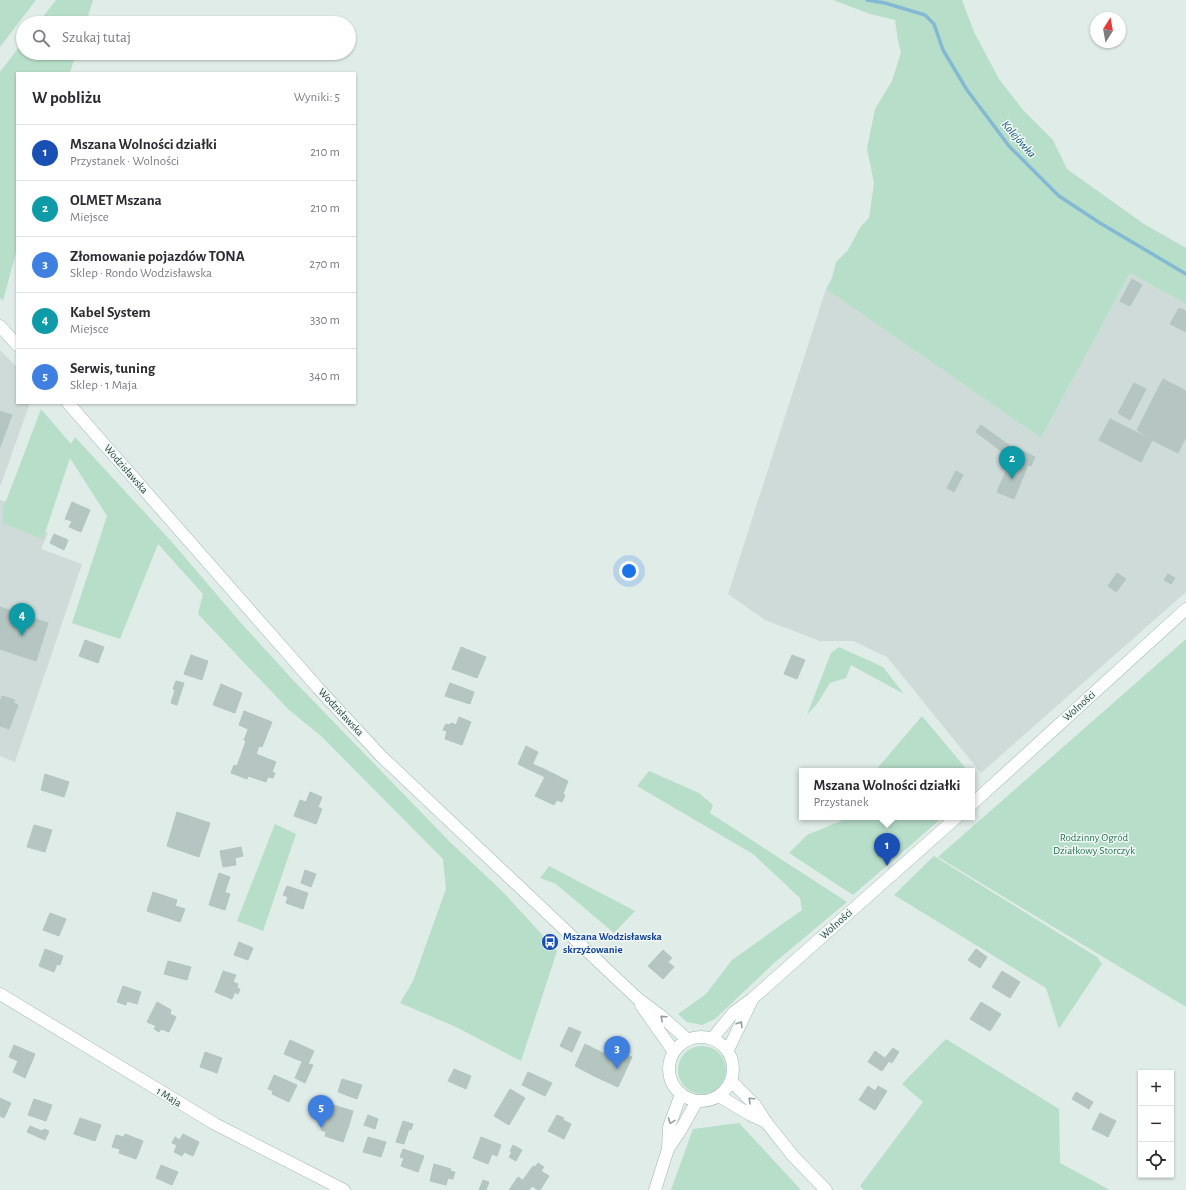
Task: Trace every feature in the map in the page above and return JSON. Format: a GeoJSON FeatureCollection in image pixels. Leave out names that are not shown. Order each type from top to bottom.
{"type":"FeatureCollection","features":[{"type":"Feature","properties":{"kind":"main road"},"geometry":{"type":"LineString","coordinates":[[0,326],[16,344]]}},
{"type":"Feature","properties":{"kind":"main road","name":"Wodzisławska"},"geometry":{"type":"LineString","coordinates":[[69,404],[318,688],[382,756],[637,998],[661,1016],[688,1040]]}},
{"type":"Feature","properties":{"kind":"main road","name":"Wolności"},"geometry":{"type":"LineString","coordinates":[[975,801],[1186,609]]}},
{"type":"Feature","properties":{"kind":"main road","name":"Wolności"},"geometry":{"type":"LineString","coordinates":[[712,1039],[734,1012],[752,999],[954,820]]}},
{"type":"Feature","properties":{"kind":"main road","name":"1 Maja"},"geometry":{"type":"LineString","coordinates":[[0,994],[215,1124],[344,1190]]}},
{"type":"Feature","properties":{"kind":"main road","name":"Wodzisławska"},"geometry":{"type":"LineString","coordinates":[[637,998],[674,1052]]}},
{"type":"Feature","properties":{"kind":"main road","name":"Wolności"},"geometry":{"type":"LineString","coordinates":[[728,1050],[752,999]]}},
{"type":"Feature","properties":{"kind":"main road"},"geometry":{"type":"LineString","coordinates":[[698,1037],[712,1039],[721,1043],[728,1050],[733,1063],[734,1072],[726,1090],[719,1096],[706,1101],[697,1101],[681,1094],[674,1086],[670,1076],[670,1061],[674,1052],[680,1045],[688,1040],[698,1037]]}},
{"type":"Feature","properties":{"kind":"main road"},"geometry":{"type":"LineString","coordinates":[[731,1081],[755,1105],[766,1122],[793,1156],[826,1190]]}},
{"type":"Feature","properties":{"kind":"main road"},"geometry":{"type":"LineString","coordinates":[[655,1190],[668,1149],[669,1127],[681,1094]]}},
{"type":"Feature","properties":{"kind":"main road"},"geometry":{"type":"LineString","coordinates":[[719,1096],[749,1114],[766,1122]]}},
{"type":"Feature","properties":{"kind":"main road"},"geometry":{"type":"LineString","coordinates":[[668,1149],[697,1101]]}},
{"type":"Feature","properties":{"kind":"shaded area"},"geometry":{"type":"Polygon","coordinates":[[[1130,273],[1186,304],[1186,592],[981,773],[887,657],[853,641],[820,641],[765,620],[728,594],[826,289],[1041,438],[1130,273]]]}},
{"type":"Feature","properties":{"kind":"shaded area"},"geometry":{"type":"Polygon","coordinates":[[[0,350],[16,366],[16,404],[30,404],[0,487],[0,350]]]}},
{"type":"Feature","properties":{"kind":"shaded area"},"geometry":{"type":"Polygon","coordinates":[[[0,500],[8,502],[5,520],[48,533],[41,549],[82,564],[15,762],[0,756],[0,500]]]}},
{"type":"Feature","properties":{"kind":"green space"},"geometry":{"type":"Polygon","coordinates":[[[0,0],[36,0],[24,16],[16,16],[16,26],[0,47],[0,0]]]}},
{"type":"Feature","properties":{"kind":"green space"},"geometry":{"type":"Polygon","coordinates":[[[56,0],[93,0],[88,16],[43,16],[56,0]]]}},
{"type":"Feature","properties":{"kind":"green space"},"geometry":{"type":"Polygon","coordinates":[[[833,0],[962,0],[974,32],[999,79],[1023,110],[1053,140],[1067,169],[1144,224],[1186,248],[1186,304],[1130,273],[1041,438],[826,289],[832,278],[836,262],[848,250],[861,226],[869,218],[874,183],[867,149],[875,109],[892,81],[901,52],[895,20],[870,14],[833,0]]]}},
{"type":"Feature","properties":{"kind":"green space"},"geometry":{"type":"Polygon","coordinates":[[[16,51],[16,60],[74,60],[70,72],[16,72],[16,253],[3,301],[0,298],[0,72],[16,51]]]}},
{"type":"Feature","properties":{"kind":"green space"},"geometry":{"type":"Polygon","coordinates":[[[41,409],[71,444],[75,437],[171,541],[241,623],[294,681],[450,842],[502,891],[557,951],[521,1061],[456,1027],[400,1003],[413,981],[446,889],[443,859],[321,736],[289,710],[198,614],[203,594],[158,544],[120,639],[72,623],[107,516],[70,458],[43,539],[3,523],[3,509],[41,409]]]}},
{"type":"Feature","properties":{"kind":"green space","name":"Rodzinny Ogród Działkowy Storczyk"},"geometry":{"type":"Polygon","coordinates":[[[1186,639],[1186,1007],[938,857],[1186,639]]]}},
{"type":"Feature","properties":{"kind":"green space"},"geometry":{"type":"Polygon","coordinates":[[[839,647],[883,667],[904,694],[851,665],[846,678],[830,683],[817,704],[807,715],[831,653],[839,647]]]}},
{"type":"Feature","properties":{"kind":"green space"},"geometry":{"type":"Polygon","coordinates":[[[922,716],[965,768],[878,768],[922,716]]]}},
{"type":"Feature","properties":{"kind":"green space"},"geometry":{"type":"Polygon","coordinates":[[[649,771],[699,793],[713,805],[710,813],[847,902],[774,963],[715,1019],[702,1025],[687,1022],[678,1014],[706,994],[732,960],[802,910],[800,898],[753,854],[637,786],[649,771]]]}},
{"type":"Feature","properties":{"kind":"green space"},"geometry":{"type":"Polygon","coordinates":[[[940,820],[853,895],[789,853],[807,835],[841,821],[940,820]]]}},
{"type":"Feature","properties":{"kind":"green space"},"geometry":{"type":"Polygon","coordinates":[[[275,824],[296,834],[263,931],[237,921],[275,824]]]}},
{"type":"Feature","properties":{"kind":"green space"},"geometry":{"type":"Polygon","coordinates":[[[934,856],[1097,957],[1102,964],[1059,1029],[1046,988],[894,895],[934,856]]]}},
{"type":"Feature","properties":{"kind":"green space"},"geometry":{"type":"Polygon","coordinates":[[[549,866],[635,911],[614,933],[556,884],[540,878],[549,866]]]}},
{"type":"Feature","properties":{"kind":"green space"},"geometry":{"type":"Polygon","coordinates":[[[946,1039],[1059,1109],[1060,1163],[1110,1190],[864,1190],[860,1186],[923,1102],[902,1084],[946,1039]]]}},
{"type":"Feature","properties":{"kind":"green space"},"geometry":{"type":"Polygon","coordinates":[[[702,1046],[711,1048],[719,1053],[724,1061],[726,1070],[724,1079],[719,1087],[711,1092],[702,1094],[693,1092],[685,1087],[680,1079],[678,1070],[680,1061],[685,1053],[693,1048],[702,1046]]]}},
{"type":"Feature","properties":{"kind":"green space"},"geometry":{"type":"Polygon","coordinates":[[[739,1123],[801,1190],[671,1190],[693,1129],[739,1123]]]}},
{"type":"Feature","properties":{"kind":"building"},"geometry":{"type":"Polygon","coordinates":[[[1132,279],[1142,285],[1130,306],[1120,301],[1132,279]]]}},
{"type":"Feature","properties":{"kind":"building"},"geometry":{"type":"Polygon","coordinates":[[[1179,308],[1186,311],[1186,332],[1170,324],[1179,308]]]}},
{"type":"Feature","properties":{"kind":"building"},"geometry":{"type":"Polygon","coordinates":[[[1163,379],[1186,391],[1186,437],[1178,453],[1152,440],[1137,430],[1163,379]]]}},
{"type":"Feature","properties":{"kind":"building"},"geometry":{"type":"Polygon","coordinates":[[[1134,383],[1146,389],[1130,420],[1118,413],[1134,383]]]}},
{"type":"Feature","properties":{"kind":"building"},"geometry":{"type":"Polygon","coordinates":[[[0,411],[12,415],[0,447],[0,411]]]}},
{"type":"Feature","properties":{"kind":"building"},"geometry":{"type":"Polygon","coordinates":[[[1110,419],[1152,440],[1141,462],[1099,440],[1110,419]]]}},
{"type":"Feature","properties":{"kind":"building"},"geometry":{"type":"Polygon","coordinates":[[[981,425],[1010,446],[1005,454],[976,432],[981,425]]]}},
{"type":"Feature","properties":{"kind":"building"},"geometry":{"type":"Polygon","coordinates":[[[1016,448],[1035,457],[1031,466],[1028,465],[1014,499],[997,492],[1016,448]]]}},
{"type":"Feature","properties":{"kind":"building"},"geometry":{"type":"Polygon","coordinates":[[[956,471],[963,475],[954,492],[947,488],[956,471]]]}},
{"type":"Feature","properties":{"kind":"building"},"geometry":{"type":"Polygon","coordinates":[[[72,502],[90,510],[81,532],[69,527],[72,521],[65,519],[72,502]]]}},
{"type":"Feature","properties":{"kind":"building"},"geometry":{"type":"Polygon","coordinates":[[[54,534],[68,540],[64,550],[50,543],[54,534]]]}},
{"type":"Feature","properties":{"kind":"building"},"geometry":{"type":"Polygon","coordinates":[[[1117,573],[1126,579],[1116,592],[1108,586],[1117,573]]]}},
{"type":"Feature","properties":{"kind":"building"},"geometry":{"type":"Polygon","coordinates":[[[1168,574],[1175,578],[1171,584],[1164,580],[1168,574]]]}},
{"type":"Feature","properties":{"kind":"building"},"geometry":{"type":"Polygon","coordinates":[[[0,607],[48,623],[36,661],[0,649],[0,607]]]}},
{"type":"Feature","properties":{"kind":"building"},"geometry":{"type":"Polygon","coordinates":[[[85,640],[104,647],[98,663],[79,656],[85,640]]]}},
{"type":"Feature","properties":{"kind":"building"},"geometry":{"type":"Polygon","coordinates":[[[461,647],[486,657],[477,678],[452,669],[461,647]]]}},
{"type":"Feature","properties":{"kind":"building"},"geometry":{"type":"Polygon","coordinates":[[[191,655],[208,661],[202,680],[184,674],[191,655]]]}},
{"type":"Feature","properties":{"kind":"building"},"geometry":{"type":"Polygon","coordinates":[[[792,655],[805,660],[797,679],[784,674],[792,655]]]}},
{"type":"Feature","properties":{"kind":"building"},"geometry":{"type":"Polygon","coordinates":[[[176,681],[184,683],[177,705],[171,703],[176,681]]]}},
{"type":"Feature","properties":{"kind":"building"},"geometry":{"type":"Polygon","coordinates":[[[450,683],[474,692],[470,704],[445,696],[450,683]]]}},
{"type":"Feature","properties":{"kind":"building"},"geometry":{"type":"Polygon","coordinates":[[[221,684],[242,693],[235,713],[213,705],[221,684]]]}},
{"type":"Feature","properties":{"kind":"building"},"geometry":{"type":"Polygon","coordinates":[[[2,696],[15,700],[13,703],[18,705],[9,729],[0,726],[0,702],[2,696]]]}},
{"type":"Feature","properties":{"kind":"building"},"geometry":{"type":"Polygon","coordinates":[[[244,711],[254,715],[248,729],[239,725],[244,711]]]}},
{"type":"Feature","properties":{"kind":"building"},"geometry":{"type":"Polygon","coordinates":[[[254,715],[272,722],[262,747],[244,740],[254,715]]]}},
{"type":"Feature","properties":{"kind":"building"},"geometry":{"type":"Polygon","coordinates":[[[459,717],[471,722],[468,729],[456,725],[459,717]]]}},
{"type":"Feature","properties":{"kind":"building"},"geometry":{"type":"Polygon","coordinates":[[[451,723],[468,729],[462,745],[445,739],[447,731],[443,730],[446,724],[450,725],[451,723]]]}},
{"type":"Feature","properties":{"kind":"building"},"geometry":{"type":"Polygon","coordinates":[[[246,741],[259,746],[247,779],[231,773],[234,765],[237,766],[246,741]]]}},
{"type":"Feature","properties":{"kind":"building"},"geometry":{"type":"Polygon","coordinates":[[[526,746],[538,752],[530,770],[518,764],[526,746]]]}},
{"type":"Feature","properties":{"kind":"building"},"geometry":{"type":"Polygon","coordinates":[[[256,754],[276,762],[272,772],[275,773],[273,778],[268,777],[266,782],[248,776],[256,754]]]}},
{"type":"Feature","properties":{"kind":"building"},"geometry":{"type":"Polygon","coordinates":[[[532,764],[544,769],[541,775],[530,770],[532,764]]]}},
{"type":"Feature","properties":{"kind":"building"},"geometry":{"type":"Polygon","coordinates":[[[544,769],[568,781],[563,794],[565,795],[562,802],[557,800],[554,805],[535,796],[545,777],[541,775],[544,769]]]}},
{"type":"Feature","properties":{"kind":"building"},"geometry":{"type":"Polygon","coordinates":[[[45,774],[69,782],[64,797],[41,790],[45,774]]]}},
{"type":"Feature","properties":{"kind":"building"},"geometry":{"type":"Polygon","coordinates":[[[310,792],[322,797],[318,807],[322,809],[316,824],[294,816],[300,800],[306,802],[310,792]]]}},
{"type":"Feature","properties":{"kind":"building"},"geometry":{"type":"Polygon","coordinates":[[[177,812],[210,823],[199,857],[167,846],[177,812]]]}},
{"type":"Feature","properties":{"kind":"building"},"geometry":{"type":"Polygon","coordinates":[[[34,825],[52,830],[45,852],[27,847],[34,825]]]}},
{"type":"Feature","properties":{"kind":"building"},"geometry":{"type":"Polygon","coordinates":[[[241,847],[243,856],[235,858],[236,865],[223,867],[220,851],[241,847]]]}},
{"type":"Feature","properties":{"kind":"building"},"geometry":{"type":"Polygon","coordinates":[[[305,870],[316,874],[311,887],[301,883],[305,870]]]}},
{"type":"Feature","properties":{"kind":"building"},"geometry":{"type":"Polygon","coordinates":[[[219,873],[230,877],[225,892],[214,889],[219,873]]]}},
{"type":"Feature","properties":{"kind":"building"},"geometry":{"type":"Polygon","coordinates":[[[287,886],[308,893],[303,909],[286,903],[288,897],[283,895],[287,886]]]}},
{"type":"Feature","properties":{"kind":"building"},"geometry":{"type":"Polygon","coordinates":[[[214,889],[230,894],[225,910],[209,905],[214,889]]]}},
{"type":"Feature","properties":{"kind":"building"},"geometry":{"type":"Polygon","coordinates":[[[153,892],[177,900],[175,906],[185,909],[180,922],[147,911],[153,892]]]}},
{"type":"Feature","properties":{"kind":"building"},"geometry":{"type":"Polygon","coordinates":[[[50,913],[66,919],[59,936],[43,930],[50,913]]]}},
{"type":"Feature","properties":{"kind":"building"},"geometry":{"type":"Polygon","coordinates":[[[239,942],[253,948],[248,960],[234,955],[239,942]]]}},
{"type":"Feature","properties":{"kind":"building"},"geometry":{"type":"Polygon","coordinates":[[[45,949],[63,956],[60,965],[57,964],[54,972],[39,966],[45,949]]]}},
{"type":"Feature","properties":{"kind":"building"},"geometry":{"type":"Polygon","coordinates":[[[976,949],[987,957],[980,968],[968,960],[976,949]]]}},
{"type":"Feature","properties":{"kind":"building"},"geometry":{"type":"Polygon","coordinates":[[[663,950],[672,958],[668,962],[674,967],[663,979],[648,966],[663,950]]]}},
{"type":"Feature","properties":{"kind":"building"},"geometry":{"type":"Polygon","coordinates":[[[168,961],[191,967],[187,980],[164,974],[168,961]]]}},
{"type":"Feature","properties":{"kind":"building"},"geometry":{"type":"Polygon","coordinates":[[[223,971],[236,975],[233,982],[221,977],[223,971]]]}},
{"type":"Feature","properties":{"kind":"building"},"geometry":{"type":"Polygon","coordinates":[[[1002,971],[1020,982],[1010,998],[992,987],[1002,971]]]}},
{"type":"Feature","properties":{"kind":"building"},"geometry":{"type":"Polygon","coordinates":[[[221,977],[238,984],[237,988],[240,989],[238,994],[235,992],[232,999],[215,992],[221,977]]]}},
{"type":"Feature","properties":{"kind":"building"},"geometry":{"type":"Polygon","coordinates":[[[123,986],[141,992],[137,1004],[127,1001],[126,1005],[117,1002],[123,986]]]}},
{"type":"Feature","properties":{"kind":"building"},"geometry":{"type":"Polygon","coordinates":[[[157,1002],[171,1010],[170,1014],[176,1017],[169,1032],[161,1029],[159,1032],[154,1029],[156,1026],[147,1022],[157,1002]]]}},
{"type":"Feature","properties":{"kind":"building"},"geometry":{"type":"Polygon","coordinates":[[[981,1002],[1001,1014],[990,1031],[970,1019],[981,1002]]]}},
{"type":"Feature","properties":{"kind":"building"},"geometry":{"type":"Polygon","coordinates":[[[569,1027],[581,1032],[572,1052],[560,1046],[569,1027]]]}},
{"type":"Feature","properties":{"kind":"building"},"geometry":{"type":"Polygon","coordinates":[[[290,1040],[314,1051],[308,1064],[284,1054],[290,1040]]]}},
{"type":"Feature","properties":{"kind":"building"},"geometry":{"type":"Polygon","coordinates":[[[585,1044],[605,1054],[594,1076],[575,1066],[585,1044]]]}},
{"type":"Feature","properties":{"kind":"building"},"geometry":{"type":"Polygon","coordinates":[[[14,1045],[35,1054],[25,1078],[13,1072],[18,1061],[9,1057],[14,1045]]]}},
{"type":"Feature","properties":{"kind":"building"},"geometry":{"type":"Polygon","coordinates":[[[608,1046],[632,1057],[618,1087],[594,1076],[608,1046]]]}},
{"type":"Feature","properties":{"kind":"building"},"geometry":{"type":"Polygon","coordinates":[[[893,1048],[899,1052],[892,1063],[885,1058],[893,1048]]]}},
{"type":"Feature","properties":{"kind":"building"},"geometry":{"type":"Polygon","coordinates":[[[875,1051],[889,1061],[882,1071],[868,1062],[875,1051]]]}},
{"type":"Feature","properties":{"kind":"building"},"geometry":{"type":"Polygon","coordinates":[[[205,1052],[222,1058],[217,1073],[200,1067],[205,1052]]]}},
{"type":"Feature","properties":{"kind":"building"},"geometry":{"type":"Polygon","coordinates":[[[302,1062],[313,1065],[305,1083],[295,1078],[302,1062]]]}},
{"type":"Feature","properties":{"kind":"building"},"geometry":{"type":"Polygon","coordinates":[[[454,1069],[471,1076],[466,1089],[448,1081],[454,1069]]]}},
{"type":"Feature","properties":{"kind":"building"},"geometry":{"type":"Polygon","coordinates":[[[528,1072],[552,1083],[545,1096],[522,1085],[528,1072]]]}},
{"type":"Feature","properties":{"kind":"building"},"geometry":{"type":"Polygon","coordinates":[[[274,1075],[297,1085],[289,1102],[272,1094],[273,1091],[268,1089],[274,1075]]]}},
{"type":"Feature","properties":{"kind":"building"},"geometry":{"type":"Polygon","coordinates":[[[342,1079],[362,1085],[357,1099],[338,1092],[342,1079]]]}},
{"type":"Feature","properties":{"kind":"building"},"geometry":{"type":"Polygon","coordinates":[[[868,1086],[875,1091],[878,1086],[887,1091],[875,1110],[859,1100],[868,1086]]]}},
{"type":"Feature","properties":{"kind":"building"},"geometry":{"type":"Polygon","coordinates":[[[510,1089],[525,1098],[509,1125],[494,1116],[510,1089]]]}},
{"type":"Feature","properties":{"kind":"building"},"geometry":{"type":"Polygon","coordinates":[[[1076,1092],[1093,1102],[1089,1109],[1072,1099],[1076,1092]]]}},
{"type":"Feature","properties":{"kind":"building"},"geometry":{"type":"Polygon","coordinates":[[[0,1098],[11,1103],[4,1118],[0,1116],[0,1098]]]}},
{"type":"Feature","properties":{"kind":"building"},"geometry":{"type":"Polygon","coordinates":[[[34,1099],[52,1105],[46,1121],[28,1115],[34,1099]]]}},
{"type":"Feature","properties":{"kind":"building"},"geometry":{"type":"Polygon","coordinates":[[[330,1104],[353,1111],[349,1125],[330,1120],[326,1132],[321,1130],[330,1104]]]}},
{"type":"Feature","properties":{"kind":"building"},"geometry":{"type":"Polygon","coordinates":[[[1100,1113],[1116,1121],[1108,1137],[1092,1129],[1100,1113]]]}},
{"type":"Feature","properties":{"kind":"building"},"geometry":{"type":"Polygon","coordinates":[[[368,1115],[378,1119],[375,1129],[364,1125],[368,1115]]]}},
{"type":"Feature","properties":{"kind":"building"},"geometry":{"type":"Polygon","coordinates":[[[557,1115],[564,1118],[563,1120],[571,1124],[564,1139],[548,1131],[557,1115]]]}},
{"type":"Feature","properties":{"kind":"building"},"geometry":{"type":"Polygon","coordinates":[[[80,1118],[101,1125],[95,1141],[74,1134],[80,1118]]]}},
{"type":"Feature","properties":{"kind":"building"},"geometry":{"type":"Polygon","coordinates":[[[330,1120],[349,1125],[343,1142],[325,1136],[330,1120]]]}},
{"type":"Feature","properties":{"kind":"building"},"geometry":{"type":"Polygon","coordinates":[[[403,1121],[413,1124],[411,1130],[409,1129],[404,1144],[396,1142],[403,1121]]]}},
{"type":"Feature","properties":{"kind":"building"},"geometry":{"type":"Polygon","coordinates":[[[30,1126],[42,1131],[44,1129],[49,1131],[45,1140],[27,1132],[30,1126]]]}},
{"type":"Feature","properties":{"kind":"building"},"geometry":{"type":"Polygon","coordinates":[[[125,1134],[143,1141],[136,1159],[119,1153],[120,1149],[112,1147],[116,1135],[124,1137],[125,1134]]]}},
{"type":"Feature","properties":{"kind":"building"},"geometry":{"type":"Polygon","coordinates":[[[183,1134],[199,1142],[193,1156],[184,1152],[182,1156],[174,1152],[177,1145],[172,1143],[175,1137],[180,1140],[183,1134]]]}},
{"type":"Feature","properties":{"kind":"building"},"geometry":{"type":"Polygon","coordinates":[[[368,1137],[386,1142],[381,1157],[363,1152],[368,1137]]]}},
{"type":"Feature","properties":{"kind":"building"},"geometry":{"type":"Polygon","coordinates":[[[481,1137],[501,1145],[497,1156],[492,1154],[488,1164],[473,1158],[481,1137]]]}},
{"type":"Feature","properties":{"kind":"building"},"geometry":{"type":"Polygon","coordinates":[[[513,1145],[522,1150],[516,1161],[509,1157],[512,1152],[510,1151],[513,1145]]]}},
{"type":"Feature","properties":{"kind":"building"},"geometry":{"type":"Polygon","coordinates":[[[403,1149],[424,1156],[418,1172],[401,1166],[404,1158],[400,1157],[403,1149]]]}},
{"type":"Feature","properties":{"kind":"building"},"geometry":{"type":"Polygon","coordinates":[[[538,1163],[544,1167],[541,1171],[549,1176],[540,1190],[523,1180],[533,1166],[535,1167],[538,1163]]]}},
{"type":"Feature","properties":{"kind":"building"},"geometry":{"type":"Polygon","coordinates":[[[434,1164],[451,1169],[450,1171],[455,1172],[453,1179],[448,1178],[446,1185],[430,1181],[434,1164]]]}},
{"type":"Feature","properties":{"kind":"building"},"geometry":{"type":"Polygon","coordinates":[[[161,1165],[178,1172],[172,1185],[156,1178],[161,1165]]]}},
{"type":"Feature","properties":{"kind":"building"},"geometry":{"type":"Polygon","coordinates":[[[518,1177],[532,1186],[529,1190],[509,1190],[518,1177]]]}},
{"type":"Feature","properties":{"kind":"building"},"geometry":{"type":"Polygon","coordinates":[[[483,1180],[489,1182],[486,1190],[479,1190],[483,1180]]]}},
{"type":"Feature","properties":{"kind":"waterway","name":"Kolejówka"},"geometry":{"type":"LineString","coordinates":[[867,0],[885,3],[925,15],[934,24],[943,50],[967,90],[1009,146],[1059,196],[1100,223],[1186,274]]}},
{"type":"Feature","properties":{"kind":"place","name":"OLMET Mszana"},"geometry":{"type":"Point","coordinates":[1012,479]}},
{"type":"Feature","properties":{"kind":"place","name":"Kabel System"},"geometry":{"type":"Point","coordinates":[22,636]}},
{"type":"Feature","properties":{"kind":"place","name":"Mszana Wolności działki"},"geometry":{"type":"Point","coordinates":[887,866]}},
{"type":"Feature","properties":{"kind":"place","name":"Mszana Wodzisławska skrzyżowanie"},"geometry":{"type":"Point","coordinates":[550,942]}},
{"type":"Feature","properties":{"kind":"place","name":"Złomowanie pojazdów TONA"},"geometry":{"type":"Point","coordinates":[617,1069]}},
{"type":"Feature","properties":{"kind":"place","name":"Serwis, tuning"},"geometry":{"type":"Point","coordinates":[321,1128]}}]}
